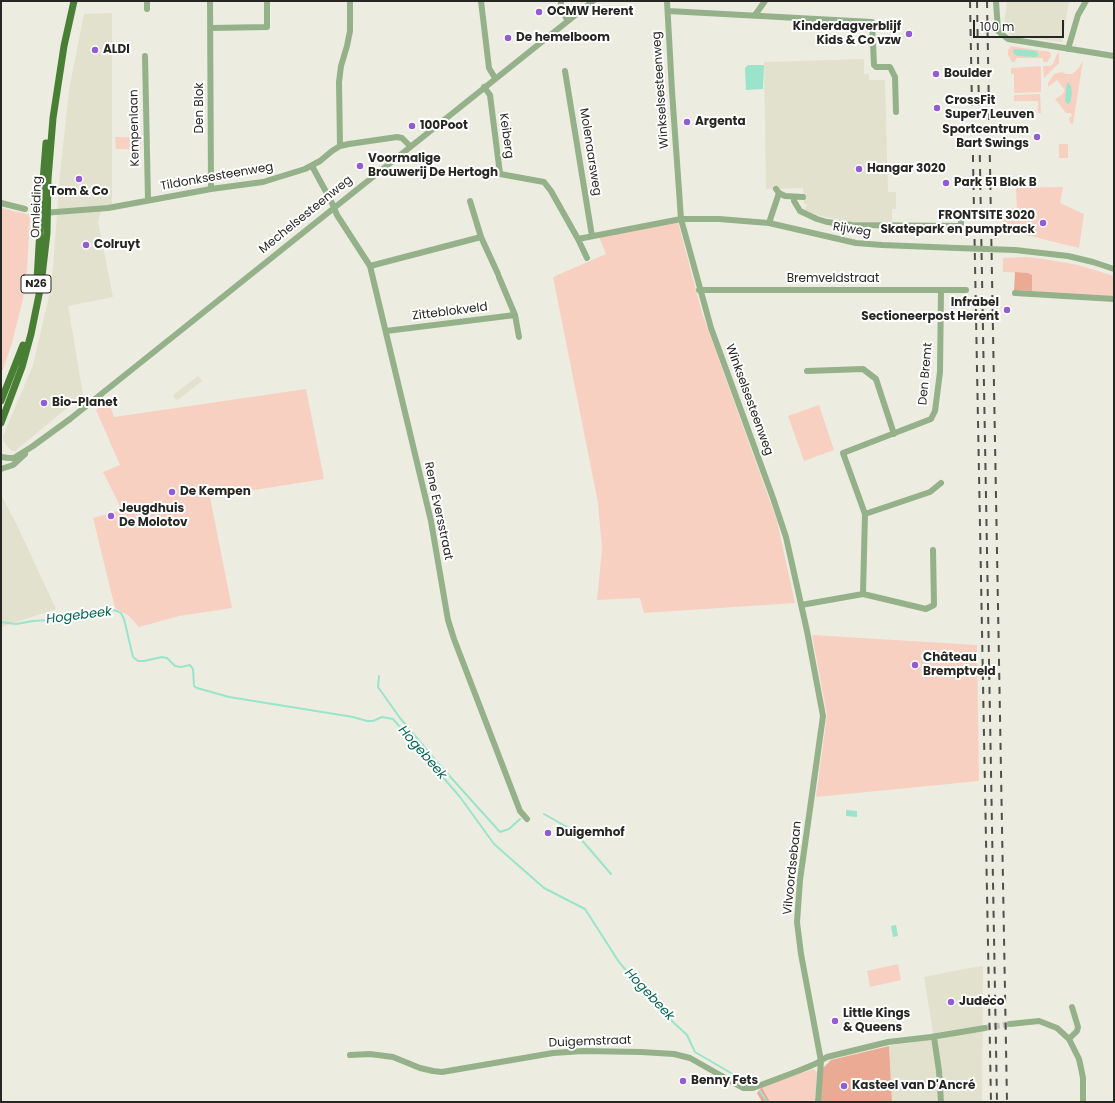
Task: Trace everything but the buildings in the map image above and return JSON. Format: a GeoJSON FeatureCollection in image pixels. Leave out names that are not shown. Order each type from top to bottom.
{"type":"FeatureCollection","features":[{"type":"Feature","properties":{"kind":"main road","name":"Omleiding"},"geometry":{"type":"LineString","coordinates":[[1,423],[18,380],[35,319],[44,266],[47,233],[44,213],[51,96],[70,1]]}},
{"type":"Feature","properties":{"kind":"main road","name":"Omleiding"},"geometry":{"type":"LineString","coordinates":[[1,401],[21,353],[30,322],[38,272],[53,118],[62,61],[74,1]]}},
{"type":"Feature","properties":{"kind":"main road","name":"Omleiding"},"geometry":{"type":"LineString","coordinates":[[1,418],[6,410]]}},
{"type":"Feature","properties":{"kind":"street"},"geometry":{"type":"LineString","coordinates":[[147,1],[147,9]]}},
{"type":"Feature","properties":{"kind":"street","name":"Den Blok"},"geometry":{"type":"LineString","coordinates":[[210,1],[211,189]]}},
{"type":"Feature","properties":{"kind":"street"},"geometry":{"type":"LineString","coordinates":[[210,28],[267,27],[267,1]]}},
{"type":"Feature","properties":{"kind":"street"},"geometry":{"type":"LineString","coordinates":[[340,146],[339,82],[341,66],[350,31],[350,1]]}},
{"type":"Feature","properties":{"kind":"street"},"geometry":{"type":"LineString","coordinates":[[480,1],[489,68],[496,78]]}},
{"type":"Feature","properties":{"kind":"street"},"geometry":{"type":"LineString","coordinates":[[561,1],[561,10],[568,21]]}},
{"type":"Feature","properties":{"kind":"street","name":"Mechelsesteenweg"},"geometry":{"type":"LineString","coordinates":[[1,469],[13,465],[33,446],[93,400],[593,1]]}},
{"type":"Feature","properties":{"kind":"street","name":"Winkselsesteenweg"},"geometry":{"type":"LineString","coordinates":[[667,1],[681,219],[711,328],[786,537],[823,716],[811,803]]}},
{"type":"Feature","properties":{"kind":"street"},"geometry":{"type":"LineString","coordinates":[[755,15],[765,1]]}},
{"type":"Feature","properties":{"kind":"street"},"geometry":{"type":"LineString","coordinates":[[996,1],[998,31],[1008,39],[1114,56]]}},
{"type":"Feature","properties":{"kind":"street"},"geometry":{"type":"LineString","coordinates":[[1000,1],[1003,36]]}},
{"type":"Feature","properties":{"kind":"street"},"geometry":{"type":"LineString","coordinates":[[1068,49],[1078,15],[1086,1]]}},
{"type":"Feature","properties":{"kind":"street"},"geometry":{"type":"LineString","coordinates":[[668,11],[872,22],[874,65],[876,67],[890,67],[895,77],[896,112]]}},
{"type":"Feature","properties":{"kind":"street","name":"Kempenlaan"},"geometry":{"type":"LineString","coordinates":[[145,56],[148,200]]}},
{"type":"Feature","properties":{"kind":"street","name":"Molenaarsweg"},"geometry":{"type":"LineString","coordinates":[[565,71],[592,236]]}},
{"type":"Feature","properties":{"kind":"street","name":"Keiberg"},"geometry":{"type":"LineString","coordinates":[[484,87],[490,94],[500,174],[544,182],[551,191],[587,258]]}},
{"type":"Feature","properties":{"kind":"street","name":"Tildonksesteenweg"},"geometry":{"type":"LineString","coordinates":[[44,213],[95,209],[211,189],[263,182],[305,170],[340,146],[397,137],[402,138],[410,146]]}},
{"type":"Feature","properties":{"kind":"street","name":"Rene Eversstraat"},"geometry":{"type":"LineString","coordinates":[[312,166],[332,201],[337,215],[370,266],[431,520],[448,620],[520,811],[527,819]]}},
{"type":"Feature","properties":{"kind":"street"},"geometry":{"type":"LineString","coordinates":[[769,223],[777,191],[785,196],[804,197]]}},
{"type":"Feature","properties":{"kind":"street"},"geometry":{"type":"LineString","coordinates":[[794,197],[794,201],[800,211],[817,220],[827,222],[852,225],[959,226],[961,222]]}},
{"type":"Feature","properties":{"kind":"street"},"geometry":{"type":"LineString","coordinates":[[470,201],[481,237],[515,315],[519,337]]}},
{"type":"Feature","properties":{"kind":"street"},"geometry":{"type":"LineString","coordinates":[[1,203],[25,209]]}},
{"type":"Feature","properties":{"kind":"street"},"geometry":{"type":"LineString","coordinates":[[578,239],[681,219]]}},
{"type":"Feature","properties":{"kind":"street","name":"Rijweg"},"geometry":{"type":"LineString","coordinates":[[681,219],[719,219],[769,223],[856,243],[882,246],[1015,250],[1068,256],[1114,269]]}},
{"type":"Feature","properties":{"kind":"street"},"geometry":{"type":"LineString","coordinates":[[370,266],[481,237]]}},
{"type":"Feature","properties":{"kind":"street","name":"Bremveldstraat"},"geometry":{"type":"LineString","coordinates":[[700,290],[966,290]]}},
{"type":"Feature","properties":{"kind":"street","name":"Den Bremt"},"geometry":{"type":"LineString","coordinates":[[863,594],[865,514],[843,453],[931,419],[935,411],[940,372],[941,290]]}},
{"type":"Feature","properties":{"kind":"street"},"geometry":{"type":"LineString","coordinates":[[1015,293],[1114,299]]}},
{"type":"Feature","properties":{"kind":"street","name":"Zitteblokveld"},"geometry":{"type":"LineString","coordinates":[[386,331],[515,315]]}},
{"type":"Feature","properties":{"kind":"street"},"geometry":{"type":"LineString","coordinates":[[807,371],[863,369],[876,379],[894,434]]}},
{"type":"Feature","properties":{"kind":"street","name":"Mechelsesteenweg"},"geometry":{"type":"LineString","coordinates":[[1,457],[12,458],[33,446]]}},
{"type":"Feature","properties":{"kind":"street"},"geometry":{"type":"LineString","coordinates":[[865,514],[930,492],[941,483]]}},
{"type":"Feature","properties":{"kind":"street"},"geometry":{"type":"LineString","coordinates":[[801,605],[863,594],[926,608],[934,606],[933,550]]}},
{"type":"Feature","properties":{"kind":"street","name":"Vilvoordsebaan"},"geometry":{"type":"LineString","coordinates":[[811,803],[800,880],[798,922],[801,954],[822,1061],[818,1102]]}},
{"type":"Feature","properties":{"kind":"street"},"geometry":{"type":"LineString","coordinates":[[1069,1039],[1077,1031],[1078,1027],[1072,1007]]}},
{"type":"Feature","properties":{"kind":"street"},"geometry":{"type":"LineString","coordinates":[[1010,1024],[1039,1022],[1057,1028],[1069,1039],[1079,1058],[1083,1078],[1083,1102]]}},
{"type":"Feature","properties":{"kind":"street","name":"Duigemstraat"},"geometry":{"type":"LineString","coordinates":[[350,1055],[370,1054],[393,1057],[420,1068],[442,1072],[553,1053],[583,1051],[674,1054],[690,1058],[743,1088],[753,1088],[798,1072],[822,1061],[827,1057],[888,1042],[934,1037],[985,1028]]}},
{"type":"Feature","properties":{"kind":"street"},"geometry":{"type":"LineString","coordinates":[[934,1037],[939,1071],[941,1102]]}},
{"type":"Feature","properties":{"kind":"shaded area"},"geometry":{"type":"Polygon","coordinates":[[[1007,1],[1069,1],[1062,42],[1012,36],[1006,31],[1004,25],[1007,1]]]}},
{"type":"Feature","properties":{"kind":"shaded area"},"geometry":{"type":"Polygon","coordinates":[[[112,13],[112,210],[101,211],[98,221],[113,297],[68,306],[83,395],[15,451],[12,451],[3,440],[3,436],[33,365],[49,296],[69,90],[84,14],[112,13]]]}},
{"type":"Feature","properties":{"kind":"shaded area"},"geometry":{"type":"Polygon","coordinates":[[[1011,46],[1050,52],[1051,56],[1047,62],[1043,62],[1043,58],[1016,58],[1015,62],[1012,62],[1008,55],[1008,50],[1011,46]]]}},
{"type":"Feature","properties":{"kind":"shaded area"},"geometry":{"type":"Polygon","coordinates":[[[1013,50],[1036,51],[1038,55],[1036,57],[1018,56],[1014,54],[1013,50]]]}},
{"type":"Feature","properties":{"kind":"shaded area"},"geometry":{"type":"Polygon","coordinates":[[[1059,53],[1059,63],[1044,78],[1043,66],[1050,66],[1053,64],[1057,54],[1059,53]]]}},
{"type":"Feature","properties":{"kind":"shaded area"},"geometry":{"type":"Polygon","coordinates":[[[864,59],[864,74],[869,74],[869,80],[885,80],[888,192],[896,192],[896,209],[892,209],[892,222],[851,222],[821,216],[805,210],[807,204],[804,204],[803,188],[766,189],[764,62],[864,59]]]}},
{"type":"Feature","properties":{"kind":"shaded area"},"geometry":{"type":"Polygon","coordinates":[[[1083,61],[1073,124],[1070,123],[1069,118],[1072,116],[1071,113],[1066,113],[1055,99],[1063,94],[1065,90],[1057,80],[1048,87],[1048,83],[1054,74],[1062,72],[1072,74],[1078,69],[1083,61]]]}},
{"type":"Feature","properties":{"kind":"shaded area"},"geometry":{"type":"Polygon","coordinates":[[[748,65],[764,65],[763,89],[746,90],[745,68],[748,65]]]}},
{"type":"Feature","properties":{"kind":"shaded area"},"geometry":{"type":"Polygon","coordinates":[[[1041,66],[1041,92],[1014,93],[1014,74],[1011,74],[1011,68],[1041,66]]]}},
{"type":"Feature","properties":{"kind":"shaded area"},"geometry":{"type":"Polygon","coordinates":[[[1067,82],[1071,86],[1072,94],[1070,103],[1067,104],[1065,101],[1067,82]]]}},
{"type":"Feature","properties":{"kind":"shaded area"},"geometry":{"type":"Polygon","coordinates":[[[1040,94],[1041,113],[1038,113],[1038,101],[1014,101],[1014,95],[1040,94]]]}},
{"type":"Feature","properties":{"kind":"shaded area"},"geometry":{"type":"Polygon","coordinates":[[[503,111],[504,116],[508,116],[508,120],[498,121],[498,112],[503,111]]]}},
{"type":"Feature","properties":{"kind":"shaded area"},"geometry":{"type":"Polygon","coordinates":[[[115,137],[141,137],[141,149],[116,149],[115,137]]]}},
{"type":"Feature","properties":{"kind":"shaded area"},"geometry":{"type":"Polygon","coordinates":[[[1059,144],[1068,144],[1068,158],[1059,158],[1059,144]]]}},
{"type":"Feature","properties":{"kind":"shaded area","name":"FRONTSITE 3020 Skatepark en pumptrack"},"geometry":{"type":"Polygon","coordinates":[[[1063,187],[1060,203],[1084,214],[1079,248],[1022,234],[1004,234],[1003,214],[1017,213],[1016,188],[1063,187]]]}},
{"type":"Feature","properties":{"kind":"shaded area"},"geometry":{"type":"Polygon","coordinates":[[[1,208],[30,215],[27,269],[23,299],[12,343],[1,375],[1,208]]]}},
{"type":"Feature","properties":{"kind":"shaded area"},"geometry":{"type":"Polygon","coordinates":[[[678,222],[702,313],[777,521],[795,603],[644,613],[640,598],[597,600],[602,549],[598,503],[553,277],[606,254],[597,232],[600,237],[678,222]]]}},
{"type":"Feature","properties":{"kind":"shaded area"},"geometry":{"type":"Polygon","coordinates":[[[1027,257],[1078,265],[1114,276],[1114,297],[1032,291],[1032,275],[1028,273],[1003,272],[1003,258],[1027,257]]]}},
{"type":"Feature","properties":{"kind":"shaded area"},"geometry":{"type":"Polygon","coordinates":[[[1015,272],[1028,273],[1032,275],[1032,291],[1014,290],[1015,272]]]}},
{"type":"Feature","properties":{"kind":"shaded area"},"geometry":{"type":"Polygon","coordinates":[[[198,376],[202,381],[176,400],[173,395],[198,376]]]}},
{"type":"Feature","properties":{"kind":"shaded area"},"geometry":{"type":"Polygon","coordinates":[[[306,389],[324,479],[210,497],[232,608],[179,616],[139,627],[129,616],[115,608],[93,518],[122,510],[103,472],[120,465],[96,410],[108,399],[114,417],[306,389]]]}},
{"type":"Feature","properties":{"kind":"shaded area"},"geometry":{"type":"Polygon","coordinates":[[[819,405],[834,450],[804,461],[788,416],[819,405]]]}},
{"type":"Feature","properties":{"kind":"shaded area"},"geometry":{"type":"Polygon","coordinates":[[[1,495],[16,523],[56,609],[1,627],[1,624],[5,621],[1,620],[1,495]]]}},
{"type":"Feature","properties":{"kind":"shaded area"},"geometry":{"type":"Polygon","coordinates":[[[812,635],[977,645],[979,781],[816,797],[827,715],[812,635]]]}},
{"type":"Feature","properties":{"kind":"shaded area"},"geometry":{"type":"Polygon","coordinates":[[[846,810],[857,811],[857,817],[846,816],[846,810]]]}},
{"type":"Feature","properties":{"kind":"shaded area"},"geometry":{"type":"Polygon","coordinates":[[[896,925],[898,936],[893,937],[891,926],[896,925]]]}},
{"type":"Feature","properties":{"kind":"shaded area"},"geometry":{"type":"Polygon","coordinates":[[[898,964],[901,980],[870,987],[867,971],[898,964]]]}},
{"type":"Feature","properties":{"kind":"shaded area"},"geometry":{"type":"Polygon","coordinates":[[[983,966],[982,1102],[892,1102],[889,1046],[934,1039],[924,977],[983,966]]]}},
{"type":"Feature","properties":{"kind":"shaded area"},"geometry":{"type":"Polygon","coordinates":[[[889,1046],[892,1102],[820,1102],[823,1068],[831,1060],[889,1046]]]}},
{"type":"Feature","properties":{"kind":"shaded area"},"geometry":{"type":"Polygon","coordinates":[[[813,1069],[817,1072],[815,1102],[770,1102],[762,1087],[813,1069]]]}},
{"type":"Feature","properties":{"kind":"shaded area"},"geometry":{"type":"Polygon","coordinates":[[[762,1087],[770,1102],[762,1102],[757,1093],[762,1087]]]}},
{"type":"Feature","properties":{"kind":"waterway","name":"Hogebeek"},"geometry":{"type":"LineString","coordinates":[[1,622],[16,624],[63,619],[113,610],[121,613],[124,619],[133,657],[138,661],[162,657],[167,658],[175,666],[181,667],[190,665],[193,669],[194,686],[197,688],[229,697],[353,717],[367,721],[373,721],[382,717],[393,719],[460,797],[494,844],[544,888],[585,909],[619,962],[659,1009],[687,1035],[695,1052],[743,1080],[752,1081]]}},
{"type":"Feature","properties":{"kind":"waterway"},"geometry":{"type":"LineString","coordinates":[[379,676],[378,687],[400,718],[436,761],[500,832],[509,829],[520,819]]}},
{"type":"Feature","properties":{"kind":"waterway"},"geometry":{"type":"LineString","coordinates":[[544,814],[574,831],[611,874]]}},
{"type":"Feature","properties":{"kind":"waterway","name":"Hogebeek"},"geometry":{"type":"LineString","coordinates":[[760,1091],[767,1102]]}},
{"type":"Feature","properties":{"kind":"tunnel"},"geometry":{"type":"LineString","coordinates":[[985,1028],[1010,1024]]}},
{"type":"Feature","properties":{"kind":"railway"},"geometry":{"type":"LineString","coordinates":[[970,1],[991,1102]]}},
{"type":"Feature","properties":{"kind":"railway"},"geometry":{"type":"LineString","coordinates":[[977,1],[997,1102]]}},
{"type":"Feature","properties":{"kind":"railway"},"geometry":{"type":"LineString","coordinates":[[987,1],[1007,1102]]}},
{"type":"Feature","properties":{"kind":"place","name":"OCMW Herent"},"geometry":{"type":"Point","coordinates":[539,12]}},
{"type":"Feature","properties":{"kind":"place","name":"Kinderdagverblijf Kids & Co vzw"},"geometry":{"type":"Point","coordinates":[909,34]}},
{"type":"Feature","properties":{"kind":"place","name":"De hemelboom"},"geometry":{"type":"Point","coordinates":[508,38]}},
{"type":"Feature","properties":{"kind":"place","name":"ALDI"},"geometry":{"type":"Point","coordinates":[95,50]}},
{"type":"Feature","properties":{"kind":"place","name":"Boulder"},"geometry":{"type":"Point","coordinates":[936,74]}},
{"type":"Feature","properties":{"kind":"place","name":"CrossFit Super7 Leuven"},"geometry":{"type":"Point","coordinates":[937,108]}},
{"type":"Feature","properties":{"kind":"place","name":"Argenta"},"geometry":{"type":"Point","coordinates":[687,122]}},
{"type":"Feature","properties":{"kind":"place","name":"100Poot"},"geometry":{"type":"Point","coordinates":[412,126]}},
{"type":"Feature","properties":{"kind":"place","name":"Sportcentrum Bart Swings"},"geometry":{"type":"Point","coordinates":[1037,137]}},
{"type":"Feature","properties":{"kind":"place","name":"Voormalige Brouwerij De Hertogh"},"geometry":{"type":"Point","coordinates":[360,166]}},
{"type":"Feature","properties":{"kind":"place","name":"Hangar 3020"},"geometry":{"type":"Point","coordinates":[859,169]}},
{"type":"Feature","properties":{"kind":"place","name":"Tom & Co"},"geometry":{"type":"Point","coordinates":[79,179]}},
{"type":"Feature","properties":{"kind":"place","name":"Park 51 Blok B"},"geometry":{"type":"Point","coordinates":[946,183]}},
{"type":"Feature","properties":{"kind":"place","name":"FRONTSITE 3020 Skatepark en pumptrack"},"geometry":{"type":"Point","coordinates":[1043,223]}},
{"type":"Feature","properties":{"kind":"place","name":"Colruyt"},"geometry":{"type":"Point","coordinates":[86,245]}},
{"type":"Feature","properties":{"kind":"place","name":"Infrabel Sectioneerpost Herent"},"geometry":{"type":"Point","coordinates":[1007,310]}},
{"type":"Feature","properties":{"kind":"place","name":"Bio-Planet"},"geometry":{"type":"Point","coordinates":[44,403]}},
{"type":"Feature","properties":{"kind":"place","name":"De Kempen"},"geometry":{"type":"Point","coordinates":[172,492]}},
{"type":"Feature","properties":{"kind":"place","name":"Jeugdhuis De Molotov"},"geometry":{"type":"Point","coordinates":[111,516]}},
{"type":"Feature","properties":{"kind":"place","name":"Château Bremptveld"},"geometry":{"type":"Point","coordinates":[915,665]}},
{"type":"Feature","properties":{"kind":"place","name":"Duigemhof"},"geometry":{"type":"Point","coordinates":[548,833]}},
{"type":"Feature","properties":{"kind":"place","name":"Judeco"},"geometry":{"type":"Point","coordinates":[951,1002]}},
{"type":"Feature","properties":{"kind":"place","name":"Little Kings & Queens"},"geometry":{"type":"Point","coordinates":[835,1021]}},
{"type":"Feature","properties":{"kind":"place","name":"Benny Fets"},"geometry":{"type":"Point","coordinates":[683,1081]}},
{"type":"Feature","properties":{"kind":"place","name":"Kasteel van D'Ancré"},"geometry":{"type":"Point","coordinates":[844,1086]}}]}
